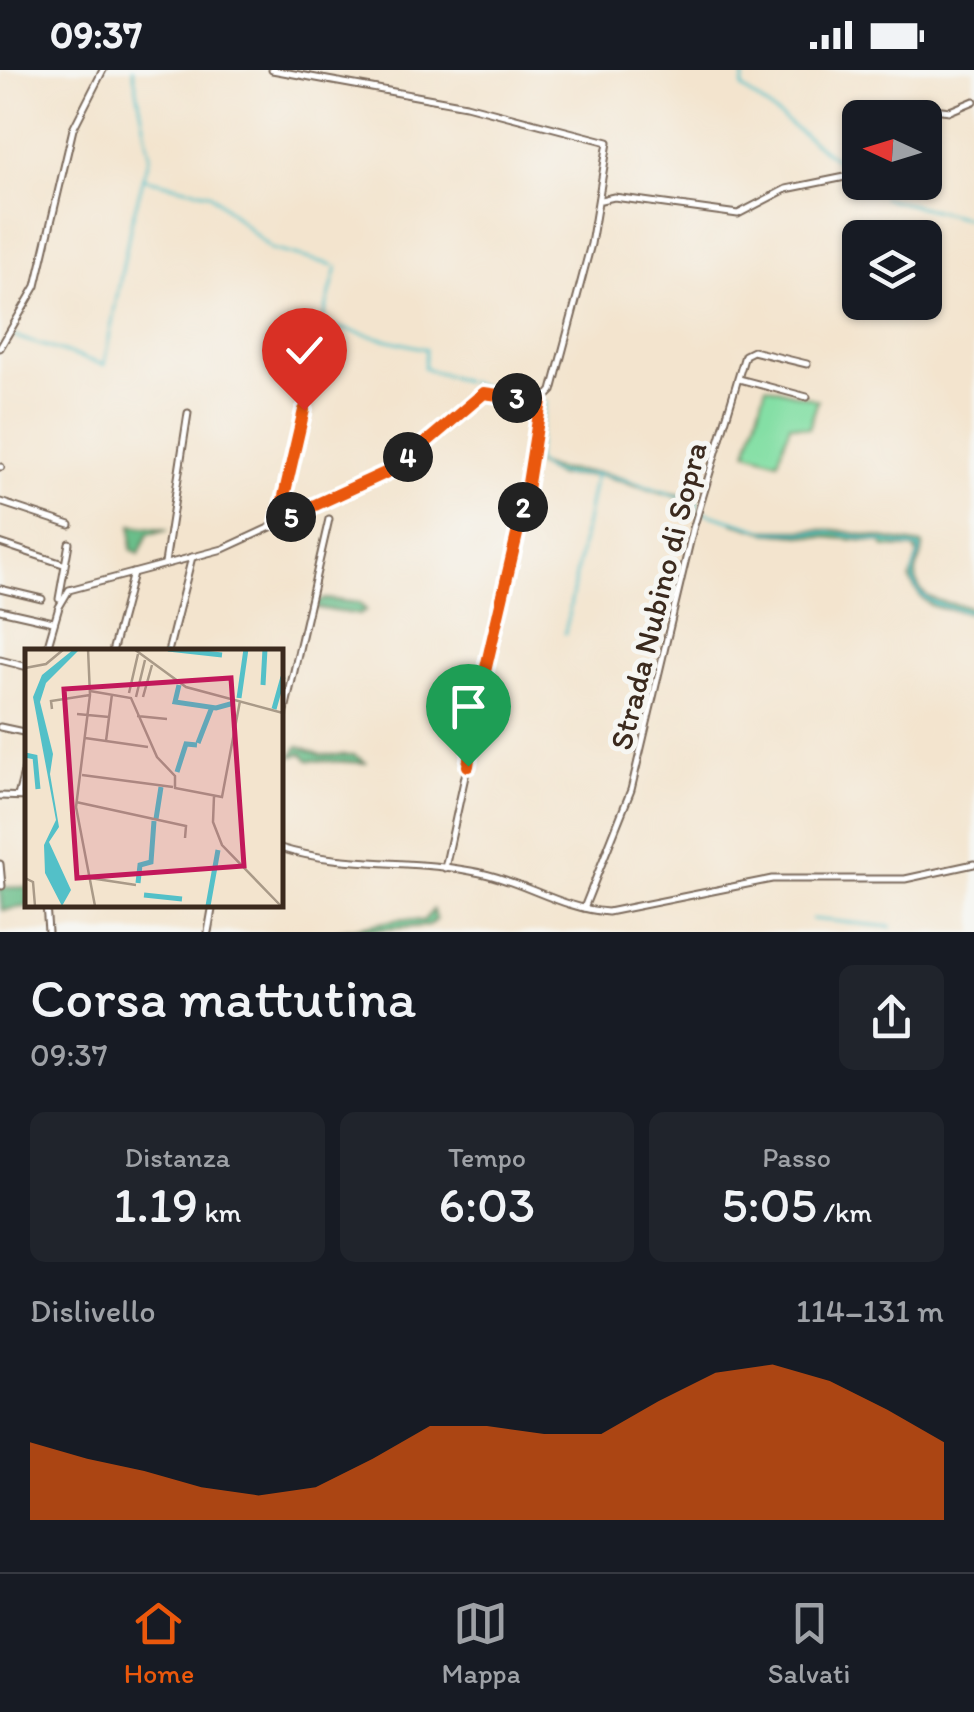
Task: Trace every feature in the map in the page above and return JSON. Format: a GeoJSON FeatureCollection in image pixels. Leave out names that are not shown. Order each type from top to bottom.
{"type":"FeatureCollection","features":[{"type":"Feature","properties":{"kind":"street"},"geometry":{"type":"LineString","coordinates":[[0,348],[36,286],[73,129],[103,70]]}},
{"type":"Feature","properties":{"kind":"street"},"geometry":{"type":"LineString","coordinates":[[272,70],[466,105],[608,142],[604,198],[552,391],[541,401],[526,496],[445,868]]}},
{"type":"Feature","properties":{"kind":"street"},"geometry":{"type":"LineString","coordinates":[[942,110],[950,111],[974,101]]}},
{"type":"Feature","properties":{"kind":"street"},"geometry":{"type":"LineString","coordinates":[[604,198],[738,214],[786,189],[842,178]]}},
{"type":"Feature","properties":{"kind":"street","name":"Strada Nubino di Sopra"},"geometry":{"type":"LineString","coordinates":[[584,908],[632,790],[698,508],[748,351],[807,364]]}},
{"type":"Feature","properties":{"kind":"street"},"geometry":{"type":"LineString","coordinates":[[278,522],[311,372]]}},
{"type":"Feature","properties":{"kind":"street"},"geometry":{"type":"LineString","coordinates":[[740,380],[808,397]]}},
{"type":"Feature","properties":{"kind":"street"},"geometry":{"type":"LineString","coordinates":[[47,649],[59,606],[69,590],[223,549],[396,468],[484,393],[541,401]]}},
{"type":"Feature","properties":{"kind":"street"},"geometry":{"type":"LineString","coordinates":[[165,563],[188,413]]}},
{"type":"Feature","properties":{"kind":"street"},"geometry":{"type":"LineString","coordinates":[[0,502],[70,525]]}},
{"type":"Feature","properties":{"kind":"street"},"geometry":{"type":"LineString","coordinates":[[282,723],[329,519]]}},
{"type":"Feature","properties":{"kind":"street"},"geometry":{"type":"LineString","coordinates":[[0,543],[64,564]]}},
{"type":"Feature","properties":{"kind":"street"},"geometry":{"type":"LineString","coordinates":[[59,606],[69,543]]}},
{"type":"Feature","properties":{"kind":"street"},"geometry":{"type":"LineString","coordinates":[[169,649],[192,557]]}},
{"type":"Feature","properties":{"kind":"street"},"geometry":{"type":"LineString","coordinates":[[113,649],[134,571]]}},
{"type":"Feature","properties":{"kind":"street"},"geometry":{"type":"LineString","coordinates":[[63,573],[69,590]]}},
{"type":"Feature","properties":{"kind":"street"},"geometry":{"type":"LineString","coordinates":[[0,588],[42,599]]}},
{"type":"Feature","properties":{"kind":"street"},"geometry":{"type":"LineString","coordinates":[[0,610],[53,622]]}},
{"type":"Feature","properties":{"kind":"street"},"geometry":{"type":"LineString","coordinates":[[0,660],[25,666]]}},
{"type":"Feature","properties":{"kind":"street"},"geometry":{"type":"LineString","coordinates":[[0,727],[25,732]]}},
{"type":"Feature","properties":{"kind":"street"},"geometry":{"type":"LineString","coordinates":[[18,796],[25,769]]}},
{"type":"Feature","properties":{"kind":"street"},"geometry":{"type":"LineString","coordinates":[[0,796],[25,797]]}},
{"type":"Feature","properties":{"kind":"street"},"geometry":{"type":"LineString","coordinates":[[282,848],[338,862],[484,873],[584,908],[623,911],[772,879],[906,880],[974,864]]}},
{"type":"Feature","properties":{"kind":"street"},"geometry":{"type":"LineString","coordinates":[[0,864],[2,886]]}},
{"type":"Feature","properties":{"kind":"street"},"geometry":{"type":"LineString","coordinates":[[46,907],[48,932]]}},
{"type":"Feature","properties":{"kind":"green space"},"geometry":{"type":"Polygon","coordinates":[[[766,386],[818,400],[809,428],[790,424],[778,461],[747,452],[766,386]]]}},
{"type":"Feature","properties":{"kind":"green space"},"geometry":{"type":"Polygon","coordinates":[[[536,464],[611,475],[670,493],[694,495],[696,502],[600,475],[557,476],[536,464]]]}},
{"type":"Feature","properties":{"kind":"green space"},"geometry":{"type":"Polygon","coordinates":[[[732,522],[763,530],[835,530],[923,545],[916,575],[922,592],[937,600],[972,608],[974,614],[937,608],[924,600],[910,580],[918,555],[915,548],[766,532],[732,522]]]}},
{"type":"Feature","properties":{"kind":"green space"},"geometry":{"type":"Polygon","coordinates":[[[132,525],[168,530],[148,534],[139,554],[131,549],[132,525]]]}},
{"type":"Feature","properties":{"kind":"green space"},"geometry":{"type":"Polygon","coordinates":[[[325,599],[359,603],[366,610],[360,615],[317,608],[315,604],[325,599]]]}},
{"type":"Feature","properties":{"kind":"green space"},"geometry":{"type":"Polygon","coordinates":[[[299,746],[321,755],[354,755],[367,763],[308,760],[302,753],[291,757],[299,746]]]}},
{"type":"Feature","properties":{"kind":"green space"},"geometry":{"type":"Polygon","coordinates":[[[25,887],[25,907],[2,910],[0,888],[25,887]]]}},
{"type":"Feature","properties":{"kind":"green space"},"geometry":{"type":"Polygon","coordinates":[[[433,910],[436,920],[427,926],[335,932],[400,919],[423,921],[433,910]]]}},
{"type":"Feature","properties":{"kind":"waterway"},"geometry":{"type":"LineString","coordinates":[[13,336],[104,365],[131,223],[150,155],[133,70]]}},
{"type":"Feature","properties":{"kind":"waterway"},"geometry":{"type":"LineString","coordinates":[[745,70],[742,88],[842,166]]}},
{"type":"Feature","properties":{"kind":"waterway"},"geometry":{"type":"LineString","coordinates":[[142,178],[209,193],[271,249],[333,265]]}},
{"type":"Feature","properties":{"kind":"waterway"},"geometry":{"type":"LineString","coordinates":[[891,200],[974,220]]}},
{"type":"Feature","properties":{"kind":"waterway"},"geometry":{"type":"LineString","coordinates":[[337,267],[322,324],[426,349],[424,368],[464,381]]}},
{"type":"Feature","properties":{"kind":"waterway"},"geometry":{"type":"LineString","coordinates":[[468,382],[483,387]]}},
{"type":"Feature","properties":{"kind":"waterway"},"geometry":{"type":"LineString","coordinates":[[493,388],[535,398]]}},
{"type":"Feature","properties":{"kind":"waterway"},"geometry":{"type":"LineString","coordinates":[[545,402],[535,460],[542,467],[558,473],[627,480],[698,503],[696,509]]}},
{"type":"Feature","properties":{"kind":"waterway"},"geometry":{"type":"LineString","coordinates":[[565,633],[595,474]]}},
{"type":"Feature","properties":{"kind":"waterway"},"geometry":{"type":"LineString","coordinates":[[700,511],[767,531],[835,533],[920,548],[913,574],[916,588],[938,604],[974,612]]}},
{"type":"Feature","properties":{"kind":"waterway"},"geometry":{"type":"LineString","coordinates":[[812,919],[891,927]]}},
{"type":"Feature","properties":{"kind":"route"},"geometry":{"type":"LineString","coordinates":[[304,410],[278,522],[396,468],[484,393],[541,401],[526,496],[476,710],[468,766]]}}]}
